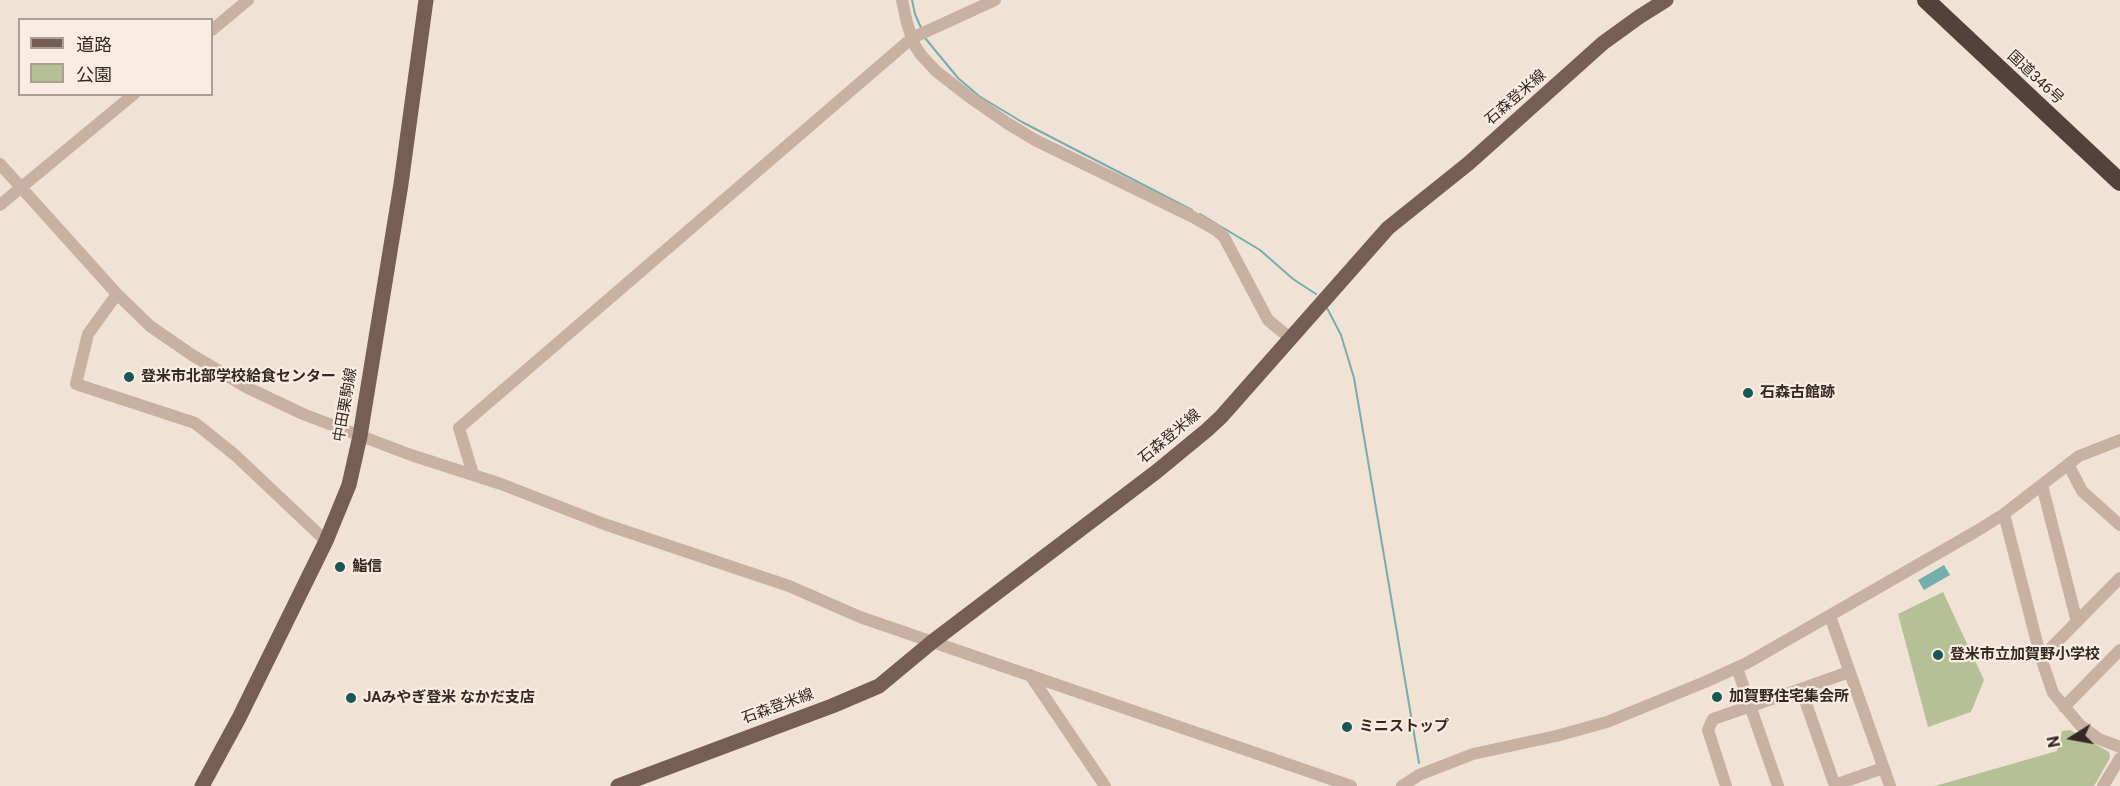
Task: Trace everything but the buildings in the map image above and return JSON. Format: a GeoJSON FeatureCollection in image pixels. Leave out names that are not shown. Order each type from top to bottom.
{"type":"FeatureCollection","features":[{"type":"Feature","properties":{"kind":"highway","name":"国道346号"},"geometry":{"type":"LineString","coordinates":[[1926,0],[2120,182]]}},
{"type":"Feature","properties":{"kind":"main road","name":"中田栗駒線"},"geometry":{"type":"LineString","coordinates":[[202,786],[239,718],[326,541],[349,485],[360,436],[401,183],[426,0]]}},
{"type":"Feature","properties":{"kind":"main road","name":"石森登米線"},"geometry":{"type":"LineString","coordinates":[[618,786],[856,697],[879,686],[932,642],[1208,430],[1291,339],[1369,248],[1401,217],[1469,163],[1603,44],[1666,0]]}},
{"type":"Feature","properties":{"kind":"street"},"geometry":{"type":"LineString","coordinates":[[213,29],[248,0]]}},
{"type":"Feature","properties":{"kind":"street"},"geometry":{"type":"LineString","coordinates":[[902,0],[920,35],[921,55],[936,71],[968,96],[1035,140],[1216,230],[1230,244],[1268,320],[1291,339]]}},
{"type":"Feature","properties":{"kind":"street"},"geometry":{"type":"LineString","coordinates":[[473,474],[459,428],[920,35],[995,0]]}},
{"type":"Feature","properties":{"kind":"street"},"geometry":{"type":"LineString","coordinates":[[0,206],[132,96]]}},
{"type":"Feature","properties":{"kind":"street"},"geometry":{"type":"LineString","coordinates":[[0,164],[20,189],[117,294],[150,326],[237,382],[303,414],[411,455],[473,474],[604,525],[789,586],[860,617],[1351,786]]}},
{"type":"Feature","properties":{"kind":"street"},"geometry":{"type":"LineString","coordinates":[[117,294],[88,334],[76,384],[195,423],[235,455],[326,541]]}},
{"type":"Feature","properties":{"kind":"street"},"geometry":{"type":"LineString","coordinates":[[1402,786],[1419,775],[1473,754],[1607,722],[1737,668],[2004,514],[2068,464],[2094,449],[2120,440]]}},
{"type":"Feature","properties":{"kind":"street"},"geometry":{"type":"LineString","coordinates":[[2068,464],[2082,491],[2120,525]]}},
{"type":"Feature","properties":{"kind":"street"},"geometry":{"type":"LineString","coordinates":[[2042,484],[2077,622]]}},
{"type":"Feature","properties":{"kind":"street"},"geometry":{"type":"LineString","coordinates":[[2004,514],[2041,658],[2053,693],[2072,717],[2088,732],[2120,747]]}},
{"type":"Feature","properties":{"kind":"street"},"geometry":{"type":"LineString","coordinates":[[2041,658],[2120,578]]}},
{"type":"Feature","properties":{"kind":"street"},"geometry":{"type":"LineString","coordinates":[[1830,616],[1890,786]]}},
{"type":"Feature","properties":{"kind":"street"},"geometry":{"type":"LineString","coordinates":[[2064,707],[2120,650]]}},
{"type":"Feature","properties":{"kind":"street"},"geometry":{"type":"LineString","coordinates":[[1737,668],[1778,786]]}},
{"type":"Feature","properties":{"kind":"street"},"geometry":{"type":"LineString","coordinates":[[1726,786],[1708,730],[1713,719],[1849,672]]}},
{"type":"Feature","properties":{"kind":"street"},"geometry":{"type":"LineString","coordinates":[[1029,675],[1105,786]]}},
{"type":"Feature","properties":{"kind":"street"},"geometry":{"type":"LineString","coordinates":[[1801,689],[1835,785],[1884,768]]}},
{"type":"Feature","properties":{"kind":"street"},"geometry":{"type":"LineString","coordinates":[[2103,786],[2120,758]]}},
{"type":"Feature","properties":{"kind":"green space"},"geometry":{"type":"Polygon","coordinates":[[[1943,592],[1984,680],[1971,712],[1928,727],[1898,614],[1943,592]]]}},
{"type":"Feature","properties":{"kind":"green space"},"geometry":{"type":"Polygon","coordinates":[[[2070,730],[2109,752],[2110,758],[2094,786],[1935,786],[2057,751],[2062,731],[2070,730]]]}},
{"type":"Feature","properties":{"kind":"water"},"geometry":{"type":"Polygon","coordinates":[[[1944,565],[1950,575],[1924,590],[1918,580],[1944,565]]]}},
{"type":"Feature","properties":{"kind":"waterway"},"geometry":{"type":"LineString","coordinates":[[912,0],[922,30]]}},
{"type":"Feature","properties":{"kind":"waterway"},"geometry":{"type":"LineString","coordinates":[[925,38],[958,78],[979,96],[1022,122],[1192,210]]}},
{"type":"Feature","properties":{"kind":"waterway"},"geometry":{"type":"LineString","coordinates":[[1200,214],[1260,250],[1293,279],[1316,294]]}},
{"type":"Feature","properties":{"kind":"waterway"},"geometry":{"type":"LineString","coordinates":[[1327,308],[1341,335],[1354,378],[1419,763]]}},
{"type":"Feature","properties":{"kind":"place","name":"登米市北部学校給食センター"},"geometry":{"type":"Point","coordinates":[129,377]}},
{"type":"Feature","properties":{"kind":"place","name":"石森古館跡"},"geometry":{"type":"Point","coordinates":[1748,393]}},
{"type":"Feature","properties":{"kind":"place","name":"鮨信"},"geometry":{"type":"Point","coordinates":[340,567]}},
{"type":"Feature","properties":{"kind":"place","name":"登米市立加賀野小学校"},"geometry":{"type":"Point","coordinates":[1938,655]}},
{"type":"Feature","properties":{"kind":"place","name":"加賀野住宅集会所"},"geometry":{"type":"Point","coordinates":[1717,697]}},
{"type":"Feature","properties":{"kind":"place","name":"JAみやぎ登米 なかだ支店"},"geometry":{"type":"Point","coordinates":[351,698]}},
{"type":"Feature","properties":{"kind":"place","name":"ミニストップ"},"geometry":{"type":"Point","coordinates":[1347,727]}}]}
